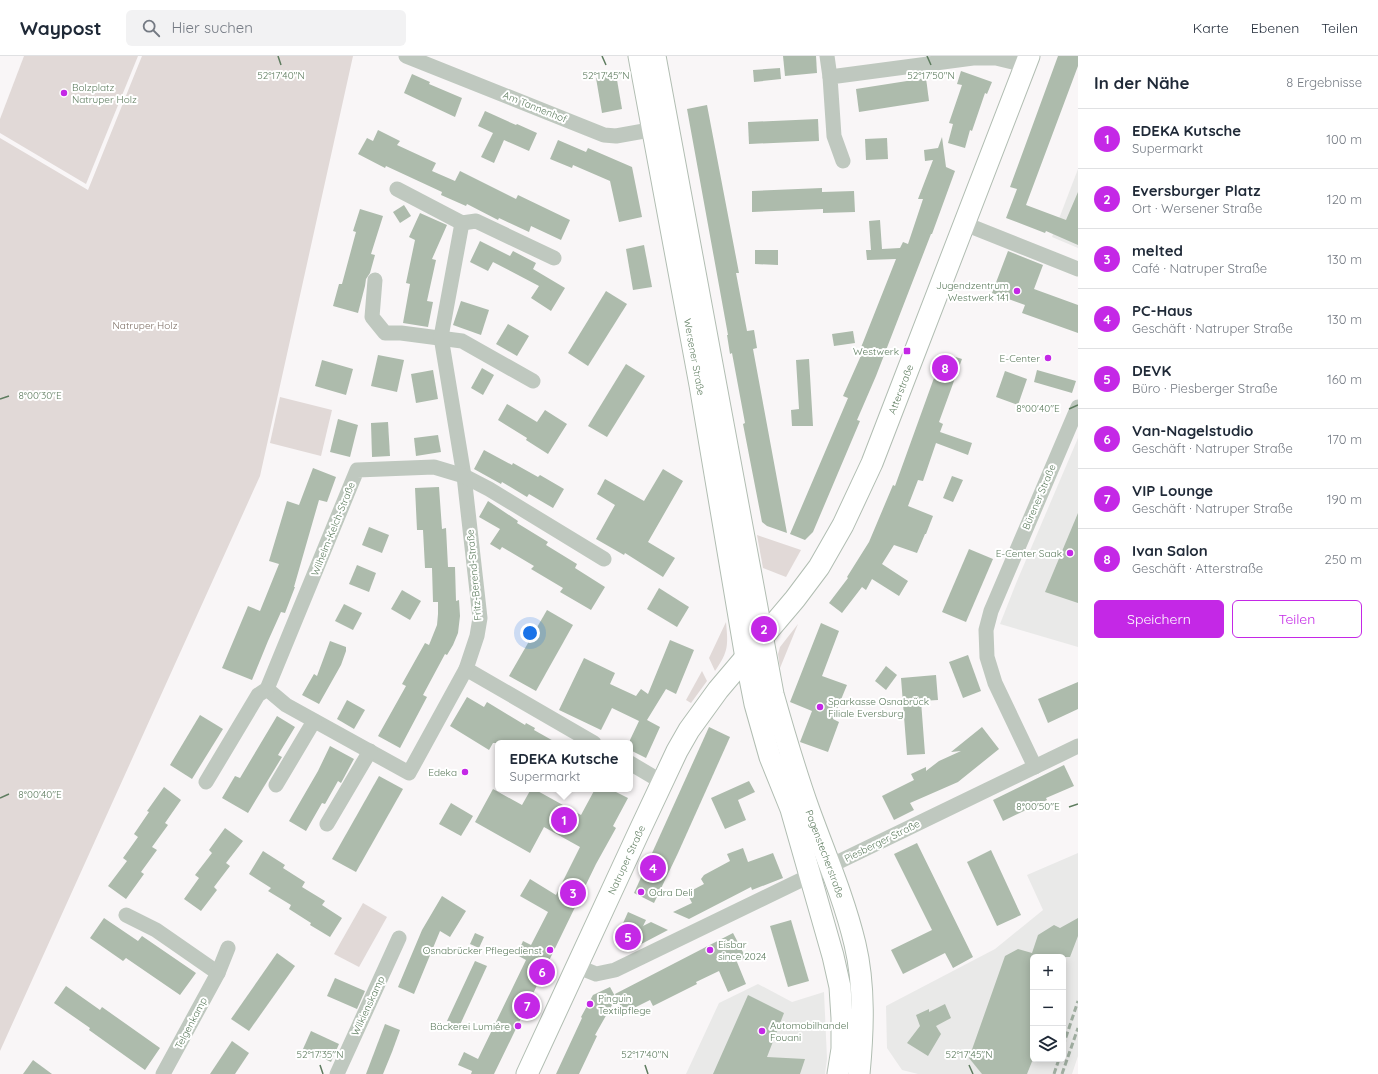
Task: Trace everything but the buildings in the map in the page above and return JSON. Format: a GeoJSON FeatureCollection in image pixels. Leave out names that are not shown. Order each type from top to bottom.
{"type":"FeatureCollection","features":[{"type":"Feature","properties":{"kind":"main road","name":"Wersener Straße"},"geometry":{"type":"LineString","coordinates":[[639,56],[661,128],[763,637]]}},
{"type":"Feature","properties":{"kind":"main road","name":"Wersener Straße"},"geometry":{"type":"LineString","coordinates":[[655,56],[661,128],[706,419],[746,658]]}},
{"type":"Feature","properties":{"kind":"main road","name":"Atterstraße"},"geometry":{"type":"LineString","coordinates":[[746,658],[795,599],[819,567],[843,525],[872,463],[1027,60]]}},
{"type":"Feature","properties":{"kind":"main road","name":"Pagenstecherstraße"},"geometry":{"type":"LineString","coordinates":[[763,637],[773,694],[791,758],[844,905],[855,945],[861,980],[862,1050],[859,1074]]}},
{"type":"Feature","properties":{"kind":"main road","name":"Pagenstecherstraße"},"geometry":{"type":"LineString","coordinates":[[746,658],[762,731],[770,757],[791,809],[833,956],[840,987],[842,1049],[838,1074]]}},
{"type":"Feature","properties":{"kind":"main road","name":"Natruper Straße"},"geometry":{"type":"LineString","coordinates":[[526,1074],[662,782],[689,730],[714,695],[746,658]]}},
{"type":"Feature","properties":{"kind":"street","name":"Am Tannenhof"},"geometry":{"type":"LineString","coordinates":[[406,56],[604,135],[616,136],[661,128]]}},
{"type":"Feature","properties":{"kind":"street"},"geometry":{"type":"LineString","coordinates":[[827,56],[834,136],[843,161]]}},
{"type":"Feature","properties":{"kind":"street"},"geometry":{"type":"LineString","coordinates":[[830,77],[974,58],[1027,60]]}},
{"type":"Feature","properties":{"kind":"street"},"geometry":{"type":"LineString","coordinates":[[397,189],[462,223],[476,221],[554,258]]}},
{"type":"Feature","properties":{"kind":"street","name":"Fritz-Berend-Straße"},"geometry":{"type":"LineString","coordinates":[[462,223],[441,337],[464,476],[480,618],[477,636],[466,669]]}},
{"type":"Feature","properties":{"kind":"street"},"geometry":{"type":"LineString","coordinates":[[965,224],[1078,269]]}},
{"type":"Feature","properties":{"kind":"street"},"geometry":{"type":"LineString","coordinates":[[375,280],[372,317],[385,333],[402,333],[441,337],[462,341],[532,381]]}},
{"type":"Feature","properties":{"kind":"street","name":"Bürener Straße"},"geometry":{"type":"LineString","coordinates":[[1035,767],[995,683],[987,657],[986,630],[991,611],[1078,407]]}},
{"type":"Feature","properties":{"kind":"street","name":"Wilhelm-Kelch-Straße"},"geometry":{"type":"LineString","coordinates":[[206,782],[258,696],[267,689],[357,470],[434,467],[464,476]]}},
{"type":"Feature","properties":{"kind":"street"},"geometry":{"type":"LineString","coordinates":[[464,476],[490,489],[604,560]]}},
{"type":"Feature","properties":{"kind":"street"},"geometry":{"type":"LineString","coordinates":[[267,689],[286,705],[409,773],[466,669],[589,740]]}},
{"type":"Feature","properties":{"kind":"street"},"geometry":{"type":"LineString","coordinates":[[276,785],[314,721]]}},
{"type":"Feature","properties":{"kind":"street","name":"Piesberger Straße"},"geometry":{"type":"LineString","coordinates":[[576,966],[596,974],[615,970],[1078,746]]}},
{"type":"Feature","properties":{"kind":"street"},"geometry":{"type":"LineString","coordinates":[[327,824],[370,751]]}},
{"type":"Feature","properties":{"kind":"street"},"geometry":{"type":"LineString","coordinates":[[633,766],[662,782]]}},
{"type":"Feature","properties":{"kind":"street"},"geometry":{"type":"LineString","coordinates":[[126,915],[156,930],[218,973]]}},
{"type":"Feature","properties":{"kind":"street","name":"Wilkienskamp"},"geometry":{"type":"LineString","coordinates":[[337,1074],[399,938]]}},
{"type":"Feature","properties":{"kind":"street","name":"Telgenkamp"},"geometry":{"type":"LineString","coordinates":[[163,1074],[218,973],[228,948]]}},
{"type":"Feature","properties":{"kind":"shaded area"},"geometry":{"type":"Polygon","coordinates":[[[1078,169],[1078,248],[1052,237],[1078,169]]]}},
{"type":"Feature","properties":{"kind":"shaded area"},"geometry":{"type":"Polygon","coordinates":[[[1078,438],[1078,647],[1000,624],[1078,438]]]}},
{"type":"Feature","properties":{"kind":"shaded area"},"geometry":{"type":"Polygon","coordinates":[[[1078,853],[1078,1056],[1072,1074],[918,1074],[902,1070],[887,1048],[886,1006],[995,949],[1043,910],[1027,875],[1078,853]]]}},
{"type":"Feature","properties":{"kind":"shaded area"},"geometry":{"type":"Polygon","coordinates":[[[758,984],[792,1002],[824,992],[827,1059],[825,1074],[686,1074],[719,1003],[758,984]]]}},
{"type":"Feature","properties":{"kind":"green space"},"geometry":{"type":"Polygon","coordinates":[[[24,56],[138,56],[86,184],[0,133],[0,119],[24,56]]]}},
{"type":"Feature","properties":{"kind":"green space","name":"Natruper Holz"},"geometry":{"type":"Polygon","coordinates":[[[142,56],[353,56],[260,476],[0,1051],[0,138],[88,190],[142,56]]]}},
{"type":"Feature","properties":{"kind":"green space"},"geometry":{"type":"Polygon","coordinates":[[[280,397],[332,410],[321,456],[270,443],[280,397]]]}},
{"type":"Feature","properties":{"kind":"green space"},"geometry":{"type":"Polygon","coordinates":[[[757,535],[801,550],[786,577],[763,568],[757,535]]]}},
{"type":"Feature","properties":{"kind":"green space"},"geometry":{"type":"Polygon","coordinates":[[[726,622],[727,642],[725,653],[715,671],[709,658],[726,622]]]}},
{"type":"Feature","properties":{"kind":"green space"},"geometry":{"type":"Polygon","coordinates":[[[798,624],[780,668],[778,654],[780,647],[798,624]]]}},
{"type":"Feature","properties":{"kind":"green space"},"geometry":{"type":"Polygon","coordinates":[[[702,671],[707,681],[691,703],[686,700],[702,671]]]}},
{"type":"Feature","properties":{"kind":"green space"},"geometry":{"type":"Polygon","coordinates":[[[363,903],[387,917],[359,967],[334,954],[363,903]]]}},
{"type":"Feature","properties":{"kind":"railway"},"geometry":{"type":"LineString","coordinates":[[1066,1037],[1078,1001]]}},
{"type":"Feature","properties":{"kind":"railway"},"geometry":{"type":"LineString","coordinates":[[1062,1074],[1078,1028]]}},
{"type":"Feature","properties":{"kind":"railway"},"geometry":{"type":"LineString","coordinates":[[1054,1074],[1058,1062]]}},
{"type":"Feature","properties":{"kind":"place","name":"Bolzplatz Natruper Holz"},"geometry":{"type":"Point","coordinates":[64,93]}},
{"type":"Feature","properties":{"kind":"place","name":"Jugendzentrum Westwerk 141"},"geometry":{"type":"Point","coordinates":[1017,291]}},
{"type":"Feature","properties":{"kind":"place","name":"Westwerk"},"geometry":{"type":"Point","coordinates":[907,351]}},
{"type":"Feature","properties":{"kind":"place","name":"E-Center"},"geometry":{"type":"Point","coordinates":[1048,358]}},
{"type":"Feature","properties":{"kind":"place","name":"Ivan Salon"},"geometry":{"type":"Point","coordinates":[945,368]}},
{"type":"Feature","properties":{"kind":"place","name":"E-Center Saak"},"geometry":{"type":"Point","coordinates":[1070,553]}},
{"type":"Feature","properties":{"kind":"place","name":"Eversburger Platz"},"geometry":{"type":"Point","coordinates":[764,629]}},
{"type":"Feature","properties":{"kind":"place","name":"Sparkasse Osnabrück Filiale Eversburg"},"geometry":{"type":"Point","coordinates":[820,707]}},
{"type":"Feature","properties":{"kind":"place","name":"Edeka"},"geometry":{"type":"Point","coordinates":[465,772]}},
{"type":"Feature","properties":{"kind":"place","name":"EDEKA Kutsche"},"geometry":{"type":"Point","coordinates":[564,820]}},
{"type":"Feature","properties":{"kind":"place","name":"PC-Haus"},"geometry":{"type":"Point","coordinates":[653,868]}},
{"type":"Feature","properties":{"kind":"place","name":"Odra Deli"},"geometry":{"type":"Point","coordinates":[641,892]}},
{"type":"Feature","properties":{"kind":"place","name":"melted"},"geometry":{"type":"Point","coordinates":[573,893]}},
{"type":"Feature","properties":{"kind":"place","name":"DEVK"},"geometry":{"type":"Point","coordinates":[628,937]}},
{"type":"Feature","properties":{"kind":"place","name":"Osnabrücker Pflegedienst"},"geometry":{"type":"Point","coordinates":[550,950]}},
{"type":"Feature","properties":{"kind":"place","name":"Eisbar since 2024"},"geometry":{"type":"Point","coordinates":[710,950]}},
{"type":"Feature","properties":{"kind":"place","name":"Van-Nagelstudio"},"geometry":{"type":"Point","coordinates":[542,972]}},
{"type":"Feature","properties":{"kind":"place","name":"Pinguin Textilpflege"},"geometry":{"type":"Point","coordinates":[590,1004]}},
{"type":"Feature","properties":{"kind":"place","name":"VIP Lounge"},"geometry":{"type":"Point","coordinates":[527,1006]}},
{"type":"Feature","properties":{"kind":"place","name":"Bäckerei Lumiére"},"geometry":{"type":"Point","coordinates":[518,1026]}},
{"type":"Feature","properties":{"kind":"place","name":"Automobilhandel Fouani"},"geometry":{"type":"Point","coordinates":[762,1031]}}]}
